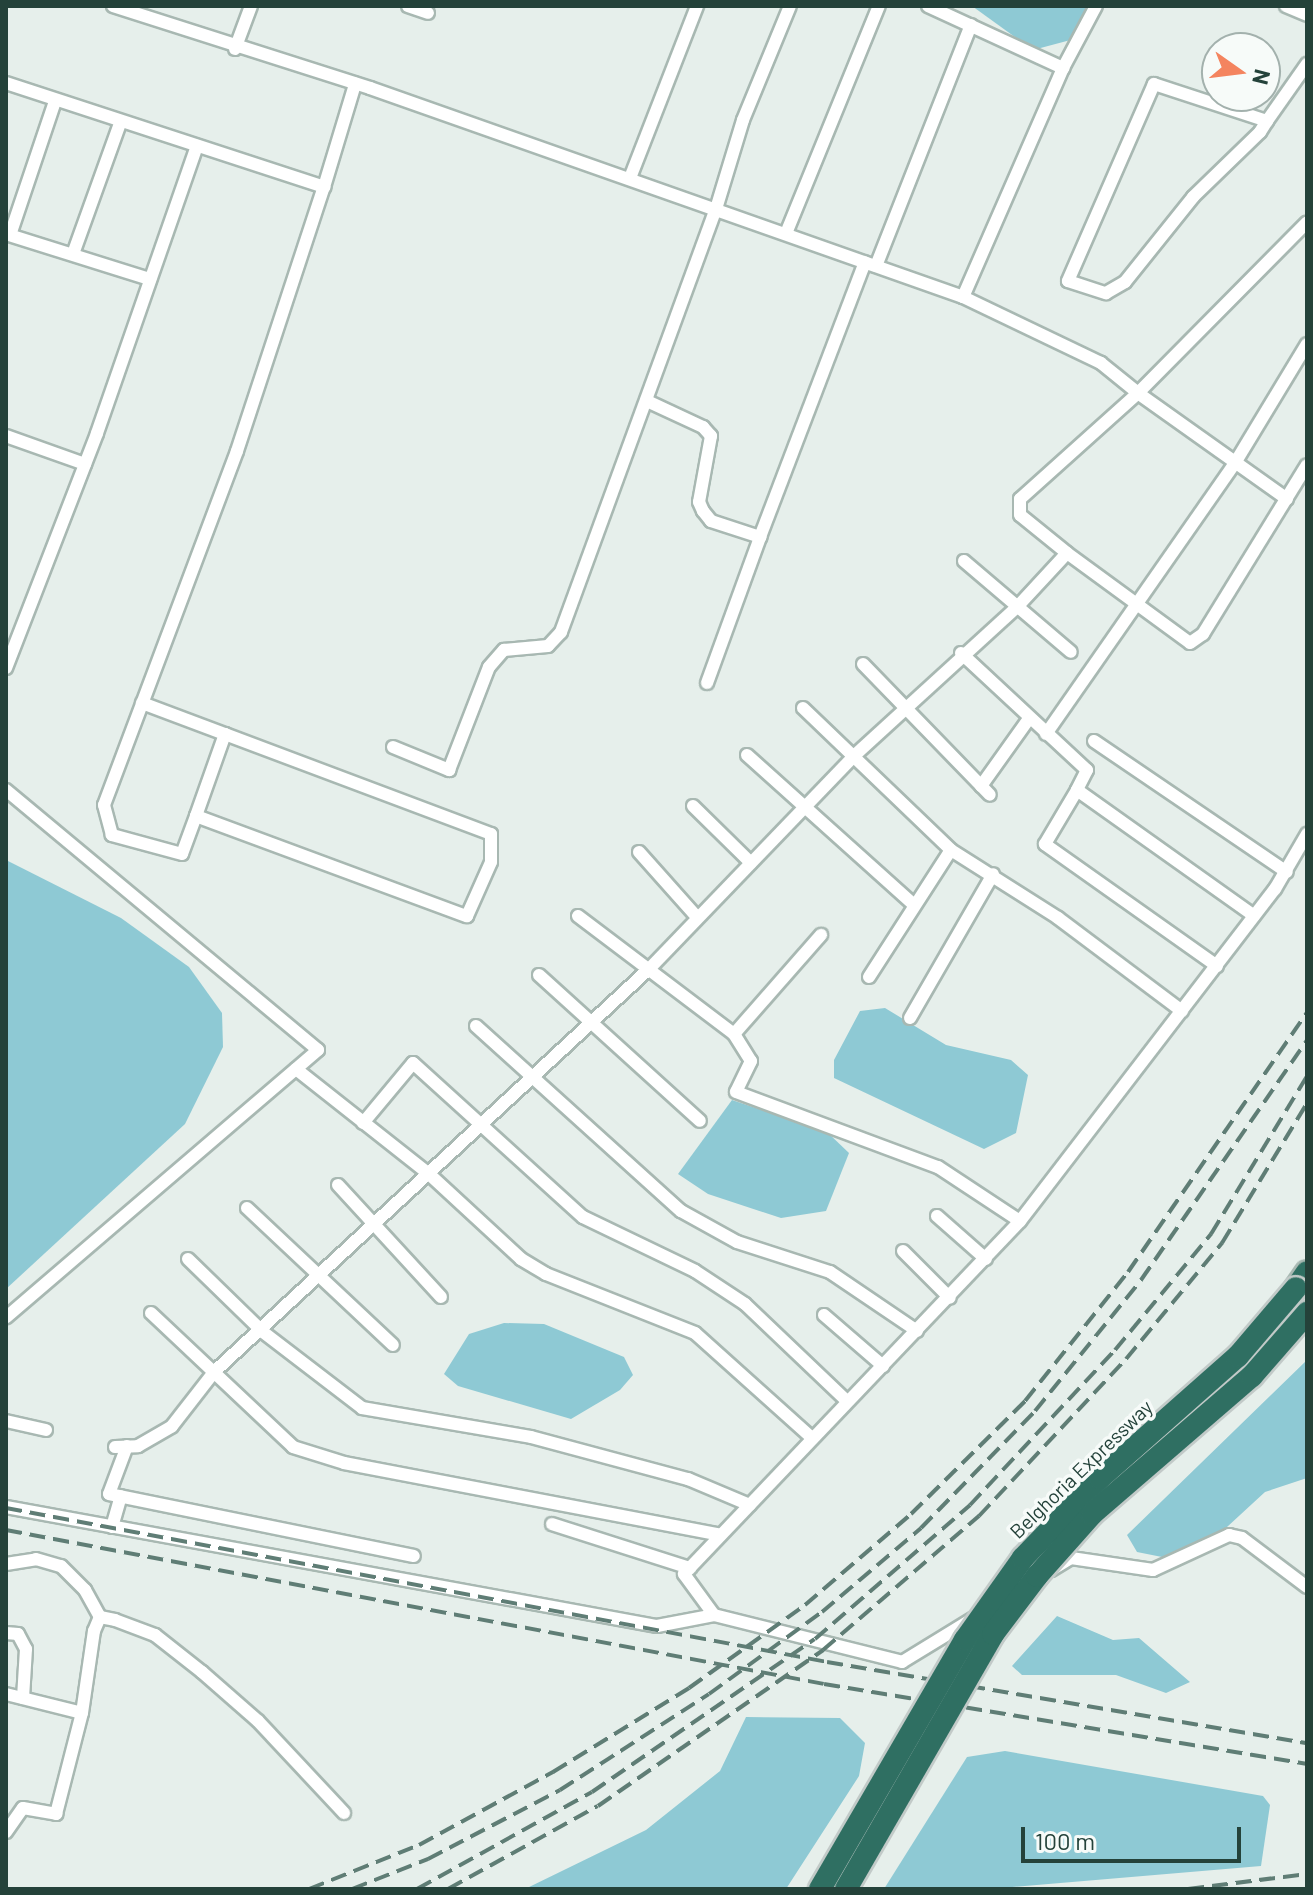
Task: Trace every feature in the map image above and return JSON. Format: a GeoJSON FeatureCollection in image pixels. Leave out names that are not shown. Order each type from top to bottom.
{"type":"FeatureCollection","features":[{"type":"Feature","properties":{"kind":"highway","name":"Belghoria Expressway"},"geometry":{"type":"LineString","coordinates":[[820,1889],[965,1640],[1023,1558],[1100,1478],[1238,1356],[1302,1280]]}},
{"type":"Feature","properties":{"kind":"highway","name":"Belghoria Expressway"},"geometry":{"type":"LineString","coordinates":[[846,1889],[993,1634],[1037,1576],[1092,1514],[1252,1376],[1307,1313]]}},
{"type":"Feature","properties":{"kind":"street"},"geometry":{"type":"LineString","coordinates":[[113,6],[144,10],[235,49],[355,84],[787,231],[963,297],[1101,363],[1287,499]]}},
{"type":"Feature","properties":{"kind":"street"},"geometry":{"type":"LineString","coordinates":[[235,49],[251,6]]}},
{"type":"Feature","properties":{"kind":"street"},"geometry":{"type":"LineString","coordinates":[[408,6],[428,13]]}},
{"type":"Feature","properties":{"kind":"street"},"geometry":{"type":"LineString","coordinates":[[630,178],[697,6]]}},
{"type":"Feature","properties":{"kind":"street"},"geometry":{"type":"LineString","coordinates":[[393,747],[449,770],[489,667],[504,650],[548,646],[561,632],[716,209],[743,120],[790,6]]}},
{"type":"Feature","properties":{"kind":"street"},"geometry":{"type":"LineString","coordinates":[[787,231],[879,6]]}},
{"type":"Feature","properties":{"kind":"street"},"geometry":{"type":"LineString","coordinates":[[928,6],[1063,68]]}},
{"type":"Feature","properties":{"kind":"street"},"geometry":{"type":"LineString","coordinates":[[963,297],[1063,68],[1096,6]]}},
{"type":"Feature","properties":{"kind":"street"},"geometry":{"type":"LineString","coordinates":[[1286,6],[1307,15]]}},
{"type":"Feature","properties":{"kind":"street"},"geometry":{"type":"LineString","coordinates":[[707,683],[760,537],[971,25]]}},
{"type":"Feature","properties":{"kind":"street"},"geometry":{"type":"LineString","coordinates":[[1267,121],[1154,84],[1068,281],[1106,293],[1125,282],[1193,197],[1267,121],[1307,64]]}},
{"type":"Feature","properties":{"kind":"street"},"geometry":{"type":"LineString","coordinates":[[6,83],[324,187]]}},
{"type":"Feature","properties":{"kind":"street"},"geometry":{"type":"LineString","coordinates":[[225,734],[182,854],[112,835],[104,805],[237,451],[355,84]]}},
{"type":"Feature","properties":{"kind":"street"},"geometry":{"type":"LineString","coordinates":[[55,101],[8,234],[150,279]]}},
{"type":"Feature","properties":{"kind":"street"},"geometry":{"type":"LineString","coordinates":[[73,254],[121,121]]}},
{"type":"Feature","properties":{"kind":"street"},"geometry":{"type":"LineString","coordinates":[[6,668],[85,464],[197,146]]}},
{"type":"Feature","properties":{"kind":"street"},"geometry":{"type":"LineString","coordinates":[[1307,222],[1138,393],[1020,499],[1020,515],[1135,606],[1190,643],[1197,639],[1307,465]]}},
{"type":"Feature","properties":{"kind":"street"},"geometry":{"type":"LineString","coordinates":[[1046,734],[1235,463],[1307,344]]}},
{"type":"Feature","properties":{"kind":"street"},"geometry":{"type":"LineString","coordinates":[[647,401],[703,427],[711,436],[699,502],[711,521],[760,537]]}},
{"type":"Feature","properties":{"kind":"street"},"geometry":{"type":"LineString","coordinates":[[6,436],[85,464]]}},
{"type":"Feature","properties":{"kind":"street"},"geometry":{"type":"LineString","coordinates":[[414,1556],[109,1494],[121,1446],[138,1446],[172,1426],[214,1372],[263,1332],[482,1121],[650,968],[855,755],[961,653],[1018,606],[1067,553]]}},
{"type":"Feature","properties":{"kind":"street"},"geometry":{"type":"LineString","coordinates":[[964,561],[1071,652]]}},
{"type":"Feature","properties":{"kind":"street"},"geometry":{"type":"LineString","coordinates":[[961,653],[1028,720],[1087,770],[1045,844],[1217,966]]}},
{"type":"Feature","properties":{"kind":"street"},"geometry":{"type":"LineString","coordinates":[[863,664],[986,790],[1028,720]]}},
{"type":"Feature","properties":{"kind":"street"},"geometry":{"type":"LineString","coordinates":[[142,703],[491,834],[491,862],[476,906],[467,916],[196,816]]}},
{"type":"Feature","properties":{"kind":"street"},"geometry":{"type":"LineString","coordinates":[[803,708],[951,850],[993,874],[1182,1011]]}},
{"type":"Feature","properties":{"kind":"street"},"geometry":{"type":"LineString","coordinates":[[1094,741],[1287,872]]}},
{"type":"Feature","properties":{"kind":"street"},"geometry":{"type":"LineString","coordinates":[[747,755],[913,904]]}},
{"type":"Feature","properties":{"kind":"street"},"geometry":{"type":"LineString","coordinates":[[6,790],[318,1050],[301,1073],[6,1317]]}},
{"type":"Feature","properties":{"kind":"street"},"geometry":{"type":"LineString","coordinates":[[1077,790],[1254,916]]}},
{"type":"Feature","properties":{"kind":"street"},"geometry":{"type":"LineString","coordinates":[[693,806],[751,863]]}},
{"type":"Feature","properties":{"kind":"street"},"geometry":{"type":"LineString","coordinates":[[714,1615],[684,1574],[1020,1221],[1287,872],[1307,834]]}},
{"type":"Feature","properties":{"kind":"street"},"geometry":{"type":"LineString","coordinates":[[869,977],[913,904],[951,850]]}},
{"type":"Feature","properties":{"kind":"street"},"geometry":{"type":"LineString","coordinates":[[639,852],[697,917]]}},
{"type":"Feature","properties":{"kind":"street"},"geometry":{"type":"LineString","coordinates":[[910,1018],[993,874]]}},
{"type":"Feature","properties":{"kind":"street"},"geometry":{"type":"LineString","coordinates":[[578,916],[734,1034],[751,1061],[736,1092],[938,1167],[1020,1221]]}},
{"type":"Feature","properties":{"kind":"street"},"geometry":{"type":"LineString","coordinates":[[734,1034],[821,935]]}},
{"type":"Feature","properties":{"kind":"street"},"geometry":{"type":"LineString","coordinates":[[539,975],[589,1024],[700,1121]]}},
{"type":"Feature","properties":{"kind":"street"},"geometry":{"type":"LineString","coordinates":[[476,1026],[536,1075],[681,1211],[737,1242],[830,1272],[917,1331]]}},
{"type":"Feature","properties":{"kind":"street"},"geometry":{"type":"LineString","coordinates":[[363,1123],[413,1063],[482,1121],[583,1217],[695,1271],[745,1304],[847,1401]]}},
{"type":"Feature","properties":{"kind":"street"},"geometry":{"type":"LineString","coordinates":[[301,1073],[345,1111],[429,1174],[521,1259],[546,1274],[695,1333],[812,1438]]}},
{"type":"Feature","properties":{"kind":"street"},"geometry":{"type":"LineString","coordinates":[[338,1185],[441,1297]]}},
{"type":"Feature","properties":{"kind":"street"},"geometry":{"type":"LineString","coordinates":[[247,1208],[393,1345]]}},
{"type":"Feature","properties":{"kind":"street"},"geometry":{"type":"LineString","coordinates":[[937,1216],[986,1259]]}},
{"type":"Feature","properties":{"kind":"street"},"geometry":{"type":"LineString","coordinates":[[903,1251],[950,1298]]}},
{"type":"Feature","properties":{"kind":"street"},"geometry":{"type":"LineString","coordinates":[[188,1259],[263,1332],[362,1408],[546,1441],[688,1479],[750,1505]]}},
{"type":"Feature","properties":{"kind":"street"},"geometry":{"type":"LineString","coordinates":[[151,1313],[284,1440],[322,1458],[720,1535]]}},
{"type":"Feature","properties":{"kind":"street"},"geometry":{"type":"LineString","coordinates":[[824,1315],[883,1366]]}},
{"type":"Feature","properties":{"kind":"street"},"geometry":{"type":"LineString","coordinates":[[6,1421],[46,1430]]}},
{"type":"Feature","properties":{"kind":"street"},"geometry":{"type":"LineString","coordinates":[[112,1527],[121,1496]]}},
{"type":"Feature","properties":{"kind":"street"},"geometry":{"type":"LineString","coordinates":[[6,1507],[657,1626],[714,1615],[902,1662],[1071,1558],[1153,1570],[1229,1535],[1242,1538],[1307,1587]]}},
{"type":"Feature","properties":{"kind":"street"},"geometry":{"type":"LineString","coordinates":[[552,1524],[690,1568]]}},
{"type":"Feature","properties":{"kind":"street"},"geometry":{"type":"LineString","coordinates":[[6,1564],[36,1559],[61,1566],[85,1590],[100,1617],[82,1713],[56,1814],[23,1808],[6,1832]]}},
{"type":"Feature","properties":{"kind":"street"},"geometry":{"type":"LineString","coordinates":[[100,1617],[155,1635],[167,1644],[258,1721],[344,1813]]}},
{"type":"Feature","properties":{"kind":"street"},"geometry":{"type":"LineString","coordinates":[[6,1633],[18,1634],[26,1649],[23,1698]]}},
{"type":"Feature","properties":{"kind":"street"},"geometry":{"type":"LineString","coordinates":[[6,1694],[82,1713]]}},
{"type":"Feature","properties":{"kind":"water"},"geometry":{"type":"Polygon","coordinates":[[[972,6],[1088,6],[1078,38],[1033,50],[972,6]]]}},
{"type":"Feature","properties":{"kind":"water"},"geometry":{"type":"Polygon","coordinates":[[[6,860],[121,918],[189,967],[222,1013],[223,1047],[185,1124],[6,1289],[6,860]]]}},
{"type":"Feature","properties":{"kind":"water"},"geometry":{"type":"Polygon","coordinates":[[[885,1008],[946,1045],[1011,1060],[1028,1075],[1016,1133],[984,1149],[834,1078],[834,1060],[860,1011],[885,1008]]]}},
{"type":"Feature","properties":{"kind":"water"},"geometry":{"type":"Polygon","coordinates":[[[732,1100],[827,1132],[849,1153],[826,1211],[781,1218],[708,1194],[678,1174],[732,1100]]]}},
{"type":"Feature","properties":{"kind":"water"},"geometry":{"type":"Polygon","coordinates":[[[504,1323],[544,1324],[624,1357],[633,1375],[620,1390],[571,1419],[458,1386],[444,1374],[469,1334],[504,1323]]]}},
{"type":"Feature","properties":{"kind":"water"},"geometry":{"type":"Polygon","coordinates":[[[1307,1360],[1307,1478],[1265,1492],[1227,1527],[1172,1559],[1137,1552],[1127,1535],[1307,1360]]]}},
{"type":"Feature","properties":{"kind":"water"},"geometry":{"type":"Polygon","coordinates":[[[1057,1616],[1113,1640],[1139,1638],[1190,1682],[1166,1693],[1116,1675],[1022,1675],[1012,1666],[1057,1616]]]}},
{"type":"Feature","properties":{"kind":"water"},"geometry":{"type":"Polygon","coordinates":[[[746,1717],[840,1718],[865,1743],[859,1776],[786,1889],[525,1889],[646,1830],[720,1771],[746,1717]]]}},
{"type":"Feature","properties":{"kind":"water"},"geometry":{"type":"Polygon","coordinates":[[[1005,1751],[1263,1796],[1270,1805],[1261,1866],[989,1889],[884,1889],[967,1757],[1005,1751]]]}},
{"type":"Feature","properties":{"kind":"railway"},"geometry":{"type":"LineString","coordinates":[[309,1889],[419,1845],[553,1772],[689,1688],[805,1605],[911,1514],[1025,1401],[1128,1272],[1307,1013]]}},
{"type":"Feature","properties":{"kind":"railway"},"geometry":{"type":"LineString","coordinates":[[352,1889],[428,1859],[560,1790],[709,1694],[822,1612],[921,1528],[1035,1411],[1141,1280],[1307,1040]]}},
{"type":"Feature","properties":{"kind":"railway"},"geometry":{"type":"LineString","coordinates":[[417,1889],[592,1792],[815,1639],[970,1505],[1115,1350],[1211,1234],[1307,1076]]}},
{"type":"Feature","properties":{"kind":"railway"},"geometry":{"type":"LineString","coordinates":[[448,1889],[598,1806],[823,1650],[979,1516],[1126,1359],[1222,1243],[1307,1103]]}},
{"type":"Feature","properties":{"kind":"railway"},"geometry":{"type":"LineString","coordinates":[[6,1508],[827,1662],[1307,1743]]}},
{"type":"Feature","properties":{"kind":"railway"},"geometry":{"type":"LineString","coordinates":[[6,1530],[824,1684],[1307,1764]]}},
{"type":"Feature","properties":{"kind":"railway"},"geometry":{"type":"LineString","coordinates":[[1188,1889],[1307,1874]]}}]}
